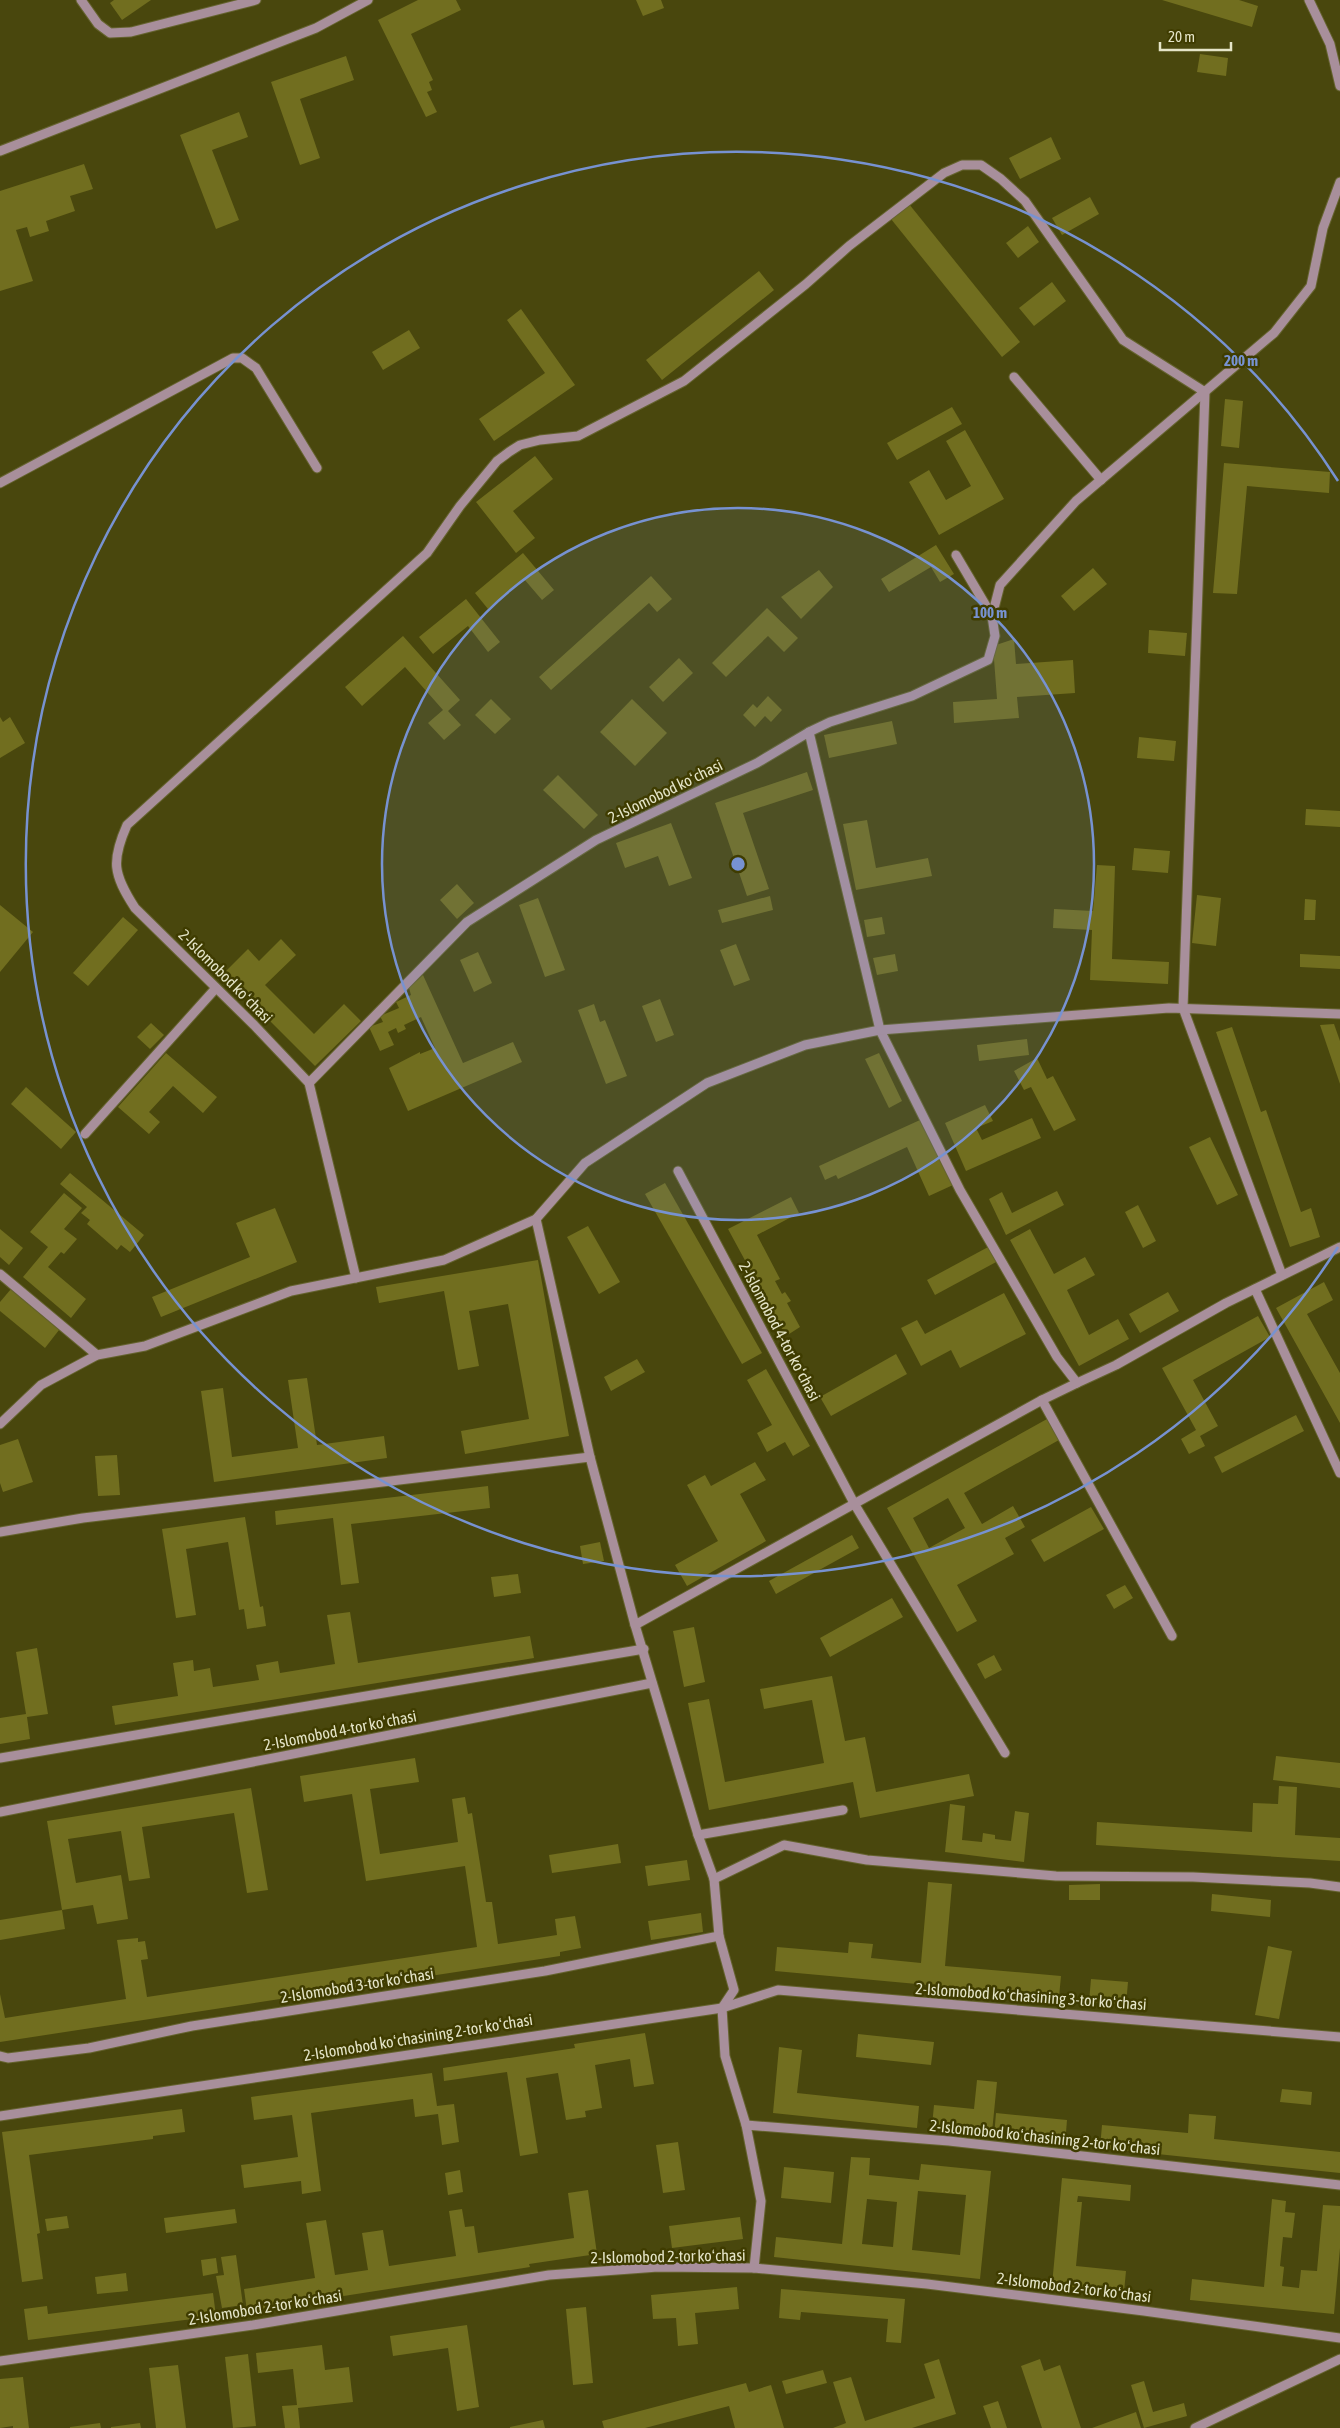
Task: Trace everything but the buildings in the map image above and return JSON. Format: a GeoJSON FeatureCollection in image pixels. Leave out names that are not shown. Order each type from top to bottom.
{"type":"FeatureCollection","features":[{"type":"Feature","properties":{"kind":"street"},"geometry":{"type":"LineString","coordinates":[[81,0],[98,24],[110,34],[131,32],[256,0]]}},
{"type":"Feature","properties":{"kind":"street"},"geometry":{"type":"LineString","coordinates":[[0,151],[316,28],[368,0]]}},
{"type":"Feature","properties":{"kind":"street"},"geometry":{"type":"LineString","coordinates":[[1309,0],[1330,44],[1340,86]]}},
{"type":"Feature","properties":{"kind":"street","name":"2-Islomobod koʻchasi"},"geometry":{"type":"LineString","coordinates":[[992,616],[995,636],[988,660],[912,696],[830,722],[809,732],[757,764],[596,840],[467,922],[309,1083],[135,908],[117,874],[117,848],[127,825],[427,553],[460,506],[498,461],[520,445],[540,440],[578,436],[684,381],[806,284],[849,246],[944,173],[962,165],[981,165],[1026,201],[1122,340],[1206,392]]}},
{"type":"Feature","properties":{"kind":"street"},"geometry":{"type":"LineString","coordinates":[[992,616],[1000,585],[1076,501],[1274,333],[1311,286],[1323,228],[1340,182]]}},
{"type":"Feature","properties":{"kind":"street"},"geometry":{"type":"LineString","coordinates":[[0,483],[233,358],[242,358],[256,368],[317,468]]}},
{"type":"Feature","properties":{"kind":"street"},"geometry":{"type":"LineString","coordinates":[[1014,377],[1101,480]]}},
{"type":"Feature","properties":{"kind":"street"},"geometry":{"type":"LineString","coordinates":[[1206,392],[1183,1008],[1282,1275]]}},
{"type":"Feature","properties":{"kind":"street"},"geometry":{"type":"LineString","coordinates":[[956,555],[992,616]]}},
{"type":"Feature","properties":{"kind":"street"},"geometry":{"type":"LineString","coordinates":[[809,732],[880,1030],[960,1190],[1057,1357],[1077,1383]]}},
{"type":"Feature","properties":{"kind":"street"},"geometry":{"type":"LineString","coordinates":[[85,1134],[216,988]]}},
{"type":"Feature","properties":{"kind":"street"},"geometry":{"type":"LineString","coordinates":[[0,1424],[41,1385],[97,1355],[145,1346],[291,1291],[444,1260],[536,1219],[585,1163],[707,1083],[805,1044],[880,1030],[1183,1008],[1340,1014]]}},
{"type":"Feature","properties":{"kind":"street"},"geometry":{"type":"LineString","coordinates":[[309,1083],[356,1278]]}},
{"type":"Feature","properties":{"kind":"street","name":"2-Islomobod 4-tor koʻchasi"},"geometry":{"type":"LineString","coordinates":[[678,1171],[855,1505],[1005,1753]]}},
{"type":"Feature","properties":{"kind":"street"},"geometry":{"type":"LineString","coordinates":[[536,1219],[590,1457],[644,1648],[652,1683],[698,1835],[714,1879],[719,1936],[734,1990],[722,2008],[725,2056],[746,2125],[761,2201],[754,2268]]}},
{"type":"Feature","properties":{"kind":"street"},"geometry":{"type":"LineString","coordinates":[[636,1625],[1042,1400],[1116,1365],[1255,1289],[1340,1247]]}},
{"type":"Feature","properties":{"kind":"street"},"geometry":{"type":"LineString","coordinates":[[0,1274],[97,1355]]}},
{"type":"Feature","properties":{"kind":"street"},"geometry":{"type":"LineString","coordinates":[[1255,1289],[1340,1473]]}},
{"type":"Feature","properties":{"kind":"street"},"geometry":{"type":"LineString","coordinates":[[1042,1400],[1172,1636]]}},
{"type":"Feature","properties":{"kind":"street"},"geometry":{"type":"LineString","coordinates":[[0,1532],[92,1517],[590,1457]]}},
{"type":"Feature","properties":{"kind":"street","name":"2-Islomobod 4-tor koʻchasi"},"geometry":{"type":"LineString","coordinates":[[0,1758],[644,1648]]}},
{"type":"Feature","properties":{"kind":"street","name":"2-Islomobod 4-tor koʻchasi"},"geometry":{"type":"LineString","coordinates":[[0,1812],[652,1683]]}},
{"type":"Feature","properties":{"kind":"street"},"geometry":{"type":"LineString","coordinates":[[698,1835],[844,1810]]}},
{"type":"Feature","properties":{"kind":"street"},"geometry":{"type":"LineString","coordinates":[[714,1879],[784,1845],[867,1860],[1056,1876],[1202,1877],[1310,1882],[1340,1887]]}},
{"type":"Feature","properties":{"kind":"street","name":"2-Islomobod 3-tor koʻchasi"},"geometry":{"type":"LineString","coordinates":[[0,2056],[8,2058],[89,2048],[192,2026],[545,1971],[719,1936]]}},
{"type":"Feature","properties":{"kind":"street","name":"2-Islomobod koʻchasining 3-tor koʻchasi"},"geometry":{"type":"LineString","coordinates":[[722,2008],[778,1990],[1340,2037]]}},
{"type":"Feature","properties":{"kind":"street","name":"2-Islomobod koʻchasining 2-tor koʻchasi"},"geometry":{"type":"LineString","coordinates":[[0,2116],[722,2008]]}},
{"type":"Feature","properties":{"kind":"street","name":"2-Islomobod koʻchasining 2-tor koʻchasi"},"geometry":{"type":"LineString","coordinates":[[746,2125],[949,2141],[1340,2185]]}},
{"type":"Feature","properties":{"kind":"street","name":"2-Islomobod 2-tor koʻchasi"},"geometry":{"type":"LineString","coordinates":[[0,2361],[253,2325],[549,2275],[658,2267],[754,2268],[927,2284],[1340,2338]]}},
{"type":"Feature","properties":{"kind":"street"},"geometry":{"type":"LineString","coordinates":[[1195,2428],[1340,2359]]}}]}
